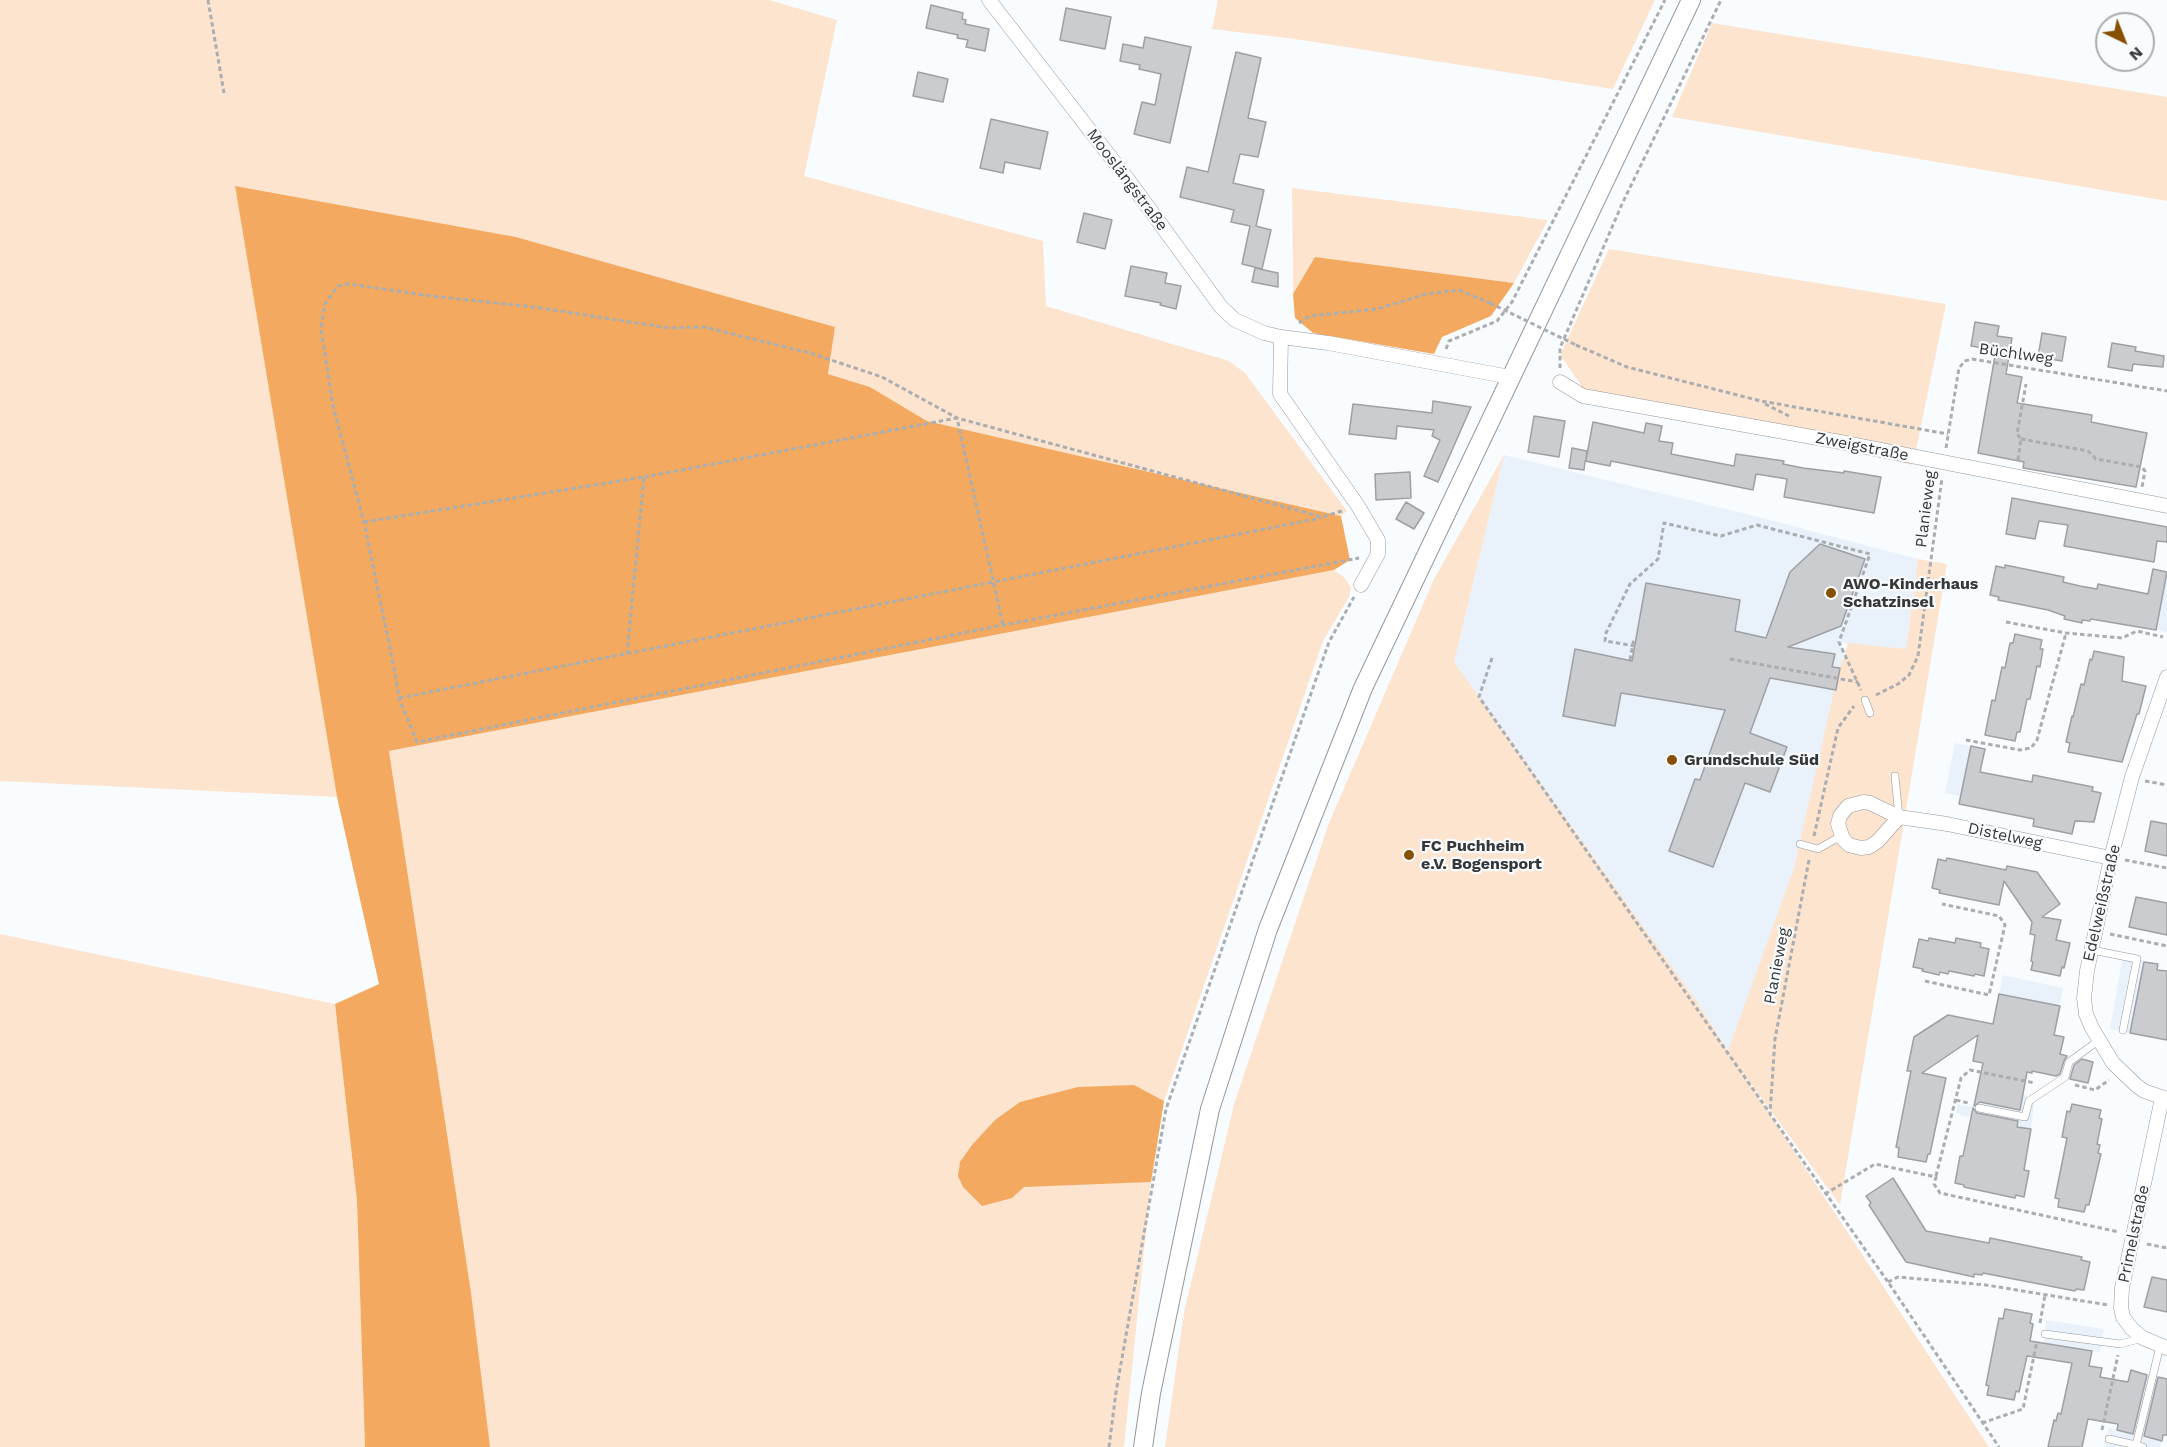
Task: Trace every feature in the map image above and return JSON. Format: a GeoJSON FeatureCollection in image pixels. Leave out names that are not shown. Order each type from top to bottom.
{"type":"FeatureCollection","features":[{"type":"Feature","properties":{"kind":"street","name":"Mooslängstraße"},"geometry":{"type":"LineString","coordinates":[[989,0],[1123,173],[1221,307],[1235,320],[1264,333],[1281,337],[1328,343],[1510,377]]}},
{"type":"Feature","properties":{"kind":"street"},"geometry":{"type":"LineString","coordinates":[[1143,1447],[1151,1393],[1210,1110],[1268,929],[1364,688],[1691,0]]}},
{"type":"Feature","properties":{"kind":"street"},"geometry":{"type":"LineString","coordinates":[[1281,337],[1280,394],[1358,506],[1378,540],[1378,554],[1361,585]]}},
{"type":"Feature","properties":{"kind":"street","name":"Zweigstraße"},"geometry":{"type":"LineString","coordinates":[[1560,382],[1583,396],[1840,442],[2167,506]]}},
{"type":"Feature","properties":{"kind":"street","name":"Edelweißstraße"},"geometry":{"type":"LineString","coordinates":[[2165,1098],[2144,1091],[2121,1072],[2098,1041],[2086,1014],[2084,998],[2111,858],[2132,777],[2167,677]]}},
{"type":"Feature","properties":{"kind":"street","name":"Distelweg"},"geometry":{"type":"LineString","coordinates":[[1841,836],[1838,824],[1840,816],[1848,806],[1855,803],[1870,803],[1899,817],[1947,824],[2111,858]]}},
{"type":"Feature","properties":{"kind":"street"},"geometry":{"type":"LineString","coordinates":[[1841,836],[1853,846],[1869,847],[1878,841],[1899,817]]}},
{"type":"Feature","properties":{"kind":"street","name":"Primelstraße"},"geometry":{"type":"LineString","coordinates":[[2121,1308],[2122,1288],[2165,1098]]}},
{"type":"Feature","properties":{"kind":"street"},"geometry":{"type":"LineString","coordinates":[[2121,1308],[2123,1317],[2132,1329],[2143,1338],[2164,1347]]}},
{"type":"Feature","properties":{"kind":"lane"},"geometry":{"type":"LineString","coordinates":[[1865,700],[1870,713]]}},
{"type":"Feature","properties":{"kind":"lane"},"geometry":{"type":"LineString","coordinates":[[1895,776],[1899,817]]}},
{"type":"Feature","properties":{"kind":"lane"},"geometry":{"type":"LineString","coordinates":[[1800,844],[1818,849],[1841,836]]}},
{"type":"Feature","properties":{"kind":"lane"},"geometry":{"type":"LineString","coordinates":[[2092,950],[2137,958],[2123,1030]]}},
{"type":"Feature","properties":{"kind":"lane"},"geometry":{"type":"LineString","coordinates":[[1979,1108],[2025,1117],[2028,1101],[2065,1077],[2069,1062],[2098,1041]]}},
{"type":"Feature","properties":{"kind":"lane"},"geometry":{"type":"LineString","coordinates":[[2045,1334],[2120,1344],[2143,1338]]}},
{"type":"Feature","properties":{"kind":"lane"},"geometry":{"type":"LineString","coordinates":[[2109,1439],[2140,1446],[2164,1347]]}},
{"type":"Feature","properties":{"kind":"path"},"geometry":{"type":"LineString","coordinates":[[208,0],[224,93]]}},
{"type":"Feature","properties":{"kind":"path"},"geometry":{"type":"LineString","coordinates":[[1439,364],[1449,341],[1497,321],[1512,302],[1665,0]]}},
{"type":"Feature","properties":{"kind":"path"},"geometry":{"type":"LineString","coordinates":[[1560,382],[1560,348],[1622,204],[1721,0]]}},
{"type":"Feature","properties":{"kind":"path"},"geometry":{"type":"LineString","coordinates":[[1322,518],[957,418],[882,377],[810,353],[704,327],[669,328],[534,307],[349,284],[338,286],[325,304],[321,329],[333,406],[364,522],[399,698],[417,742],[1003,625],[1378,554]]}},
{"type":"Feature","properties":{"kind":"path"},"geometry":{"type":"LineString","coordinates":[[1281,337],[1309,316],[1377,309],[1443,291],[1459,290],[1627,367],[1761,401],[1948,434]]}},
{"type":"Feature","properties":{"kind":"path","name":"Büchlweg"},"geometry":{"type":"LineString","coordinates":[[1943,463],[1959,368],[1972,359],[2167,391]]}},
{"type":"Feature","properties":{"kind":"path"},"geometry":{"type":"LineString","coordinates":[[2026,384],[2017,434],[2021,439],[2088,451],[2096,459],[2142,467],[2145,471],[2140,500]]}},
{"type":"Feature","properties":{"kind":"path"},"geometry":{"type":"LineString","coordinates":[[364,522],[644,477],[957,418]]}},
{"type":"Feature","properties":{"kind":"path"},"geometry":{"type":"LineString","coordinates":[[957,418],[1003,625]]}},
{"type":"Feature","properties":{"kind":"path"},"geometry":{"type":"LineString","coordinates":[[2015,477],[2021,439]]}},
{"type":"Feature","properties":{"kind":"path","name":"Planieweg"},"geometry":{"type":"LineString","coordinates":[[1770,1114],[1775,1039],[1812,847],[1839,728],[1854,705],[1898,684],[1909,675],[1918,656],[1935,542],[1943,463]]}},
{"type":"Feature","properties":{"kind":"path"},"geometry":{"type":"LineString","coordinates":[[627,654],[644,477]]}},
{"type":"Feature","properties":{"kind":"path"},"geometry":{"type":"LineString","coordinates":[[399,698],[1322,518],[1358,506]]}},
{"type":"Feature","properties":{"kind":"path"},"geometry":{"type":"LineString","coordinates":[[1634,646],[1605,641],[1606,633],[1630,584],[1658,559],[1664,524],[1721,536],[1757,525],[1870,554],[1839,642],[1859,682],[1865,700]]}},
{"type":"Feature","properties":{"kind":"path"},"geometry":{"type":"LineString","coordinates":[[1109,1447],[1116,1392],[1166,1109],[1329,642],[1361,585]]}},
{"type":"Feature","properties":{"kind":"path"},"geometry":{"type":"LineString","coordinates":[[2006,622],[2066,633],[2122,638],[2137,631],[2163,637]]}},
{"type":"Feature","properties":{"kind":"path"},"geometry":{"type":"LineString","coordinates":[[1966,740],[2020,750],[2031,748],[2037,740],[2066,633]]}},
{"type":"Feature","properties":{"kind":"path"},"geometry":{"type":"LineString","coordinates":[[1630,660],[1634,638]]}},
{"type":"Feature","properties":{"kind":"path"},"geometry":{"type":"LineString","coordinates":[[1492,658],[1479,697],[1888,1282],[1999,1447]]}},
{"type":"Feature","properties":{"kind":"path"},"geometry":{"type":"LineString","coordinates":[[1730,659],[1859,682]]}},
{"type":"Feature","properties":{"kind":"path"},"geometry":{"type":"LineString","coordinates":[[2132,777],[2167,785]]}},
{"type":"Feature","properties":{"kind":"path"},"geometry":{"type":"LineString","coordinates":[[2111,858],[2167,868]]}},
{"type":"Feature","properties":{"kind":"path"},"geometry":{"type":"LineString","coordinates":[[1925,981],[1989,994],[2003,936],[2005,925],[1999,916],[1942,904]]}},
{"type":"Feature","properties":{"kind":"path"},"geometry":{"type":"LineString","coordinates":[[2096,931],[2167,946]]}},
{"type":"Feature","properties":{"kind":"path"},"geometry":{"type":"LineString","coordinates":[[2058,1082],[2095,1090],[2121,1072]]}},
{"type":"Feature","properties":{"kind":"path"},"geometry":{"type":"LineString","coordinates":[[1825,1194],[1875,1164],[1936,1176],[1934,1184],[1940,1193],[2133,1236]]}},
{"type":"Feature","properties":{"kind":"path"},"geometry":{"type":"LineString","coordinates":[[1888,1282],[1898,1277],[1986,1285],[2121,1308]]}},
{"type":"Feature","properties":{"kind":"path"},"geometry":{"type":"LineString","coordinates":[[1982,1423],[2023,1409],[2045,1295]]}},
{"type":"Feature","properties":{"kind":"path"},"geometry":{"type":"LineString","coordinates":[[2100,1437],[2120,1344]]}},
{"type":"Feature","properties":{"kind":"shaded area"},"geometry":{"type":"Polygon","coordinates":[[[0,0],[769,0],[837,20],[804,176],[1043,241],[1046,306],[1229,361],[1245,373],[1347,511],[1341,516],[927,421],[870,387],[828,374],[835,327],[516,237],[235,186],[337,797],[0,781],[0,0]]]}},
{"type":"Feature","properties":{"kind":"shaded area"},"geometry":{"type":"Polygon","coordinates":[[[1218,0],[1655,0],[1613,89],[1295,39],[1212,29],[1218,0]]]}},
{"type":"Feature","properties":{"kind":"shaded area"},"geometry":{"type":"Polygon","coordinates":[[[1712,23],[2167,97],[2167,201],[1672,117],[1712,23]]]}},
{"type":"Feature","properties":{"kind":"shaded area"},"geometry":{"type":"Polygon","coordinates":[[[235,186],[516,237],[835,327],[828,374],[870,387],[927,421],[1341,516],[1350,560],[1334,570],[389,751],[471,1293],[490,1447],[365,1447],[357,1201],[335,1004],[379,984],[337,797],[235,186]]]}},
{"type":"Feature","properties":{"kind":"shaded area"},"geometry":{"type":"Polygon","coordinates":[[[1292,188],[1548,220],[1514,283],[1315,257],[1293,294],[1292,188]]]}},
{"type":"Feature","properties":{"kind":"shaded area"},"geometry":{"type":"Polygon","coordinates":[[[1609,249],[1946,304],[1913,465],[1585,391],[1560,355],[1609,249]]]}},
{"type":"Feature","properties":{"kind":"shaded area"},"geometry":{"type":"Polygon","coordinates":[[[1315,257],[1514,283],[1491,316],[1442,337],[1434,354],[1313,333],[1295,318],[1293,294],[1315,257]]]}},
{"type":"Feature","properties":{"kind":"shaded area","name":"Grundschule Süd"},"geometry":{"type":"Polygon","coordinates":[[[1504,455],[1918,559],[1906,649],[1840,643],[1844,653],[1794,868],[1729,1051],[1700,1006],[1454,662],[1504,455]]]}},
{"type":"Feature","properties":{"kind":"shaded area"},"geometry":{"type":"Polygon","coordinates":[[[1504,455],[1454,662],[1700,1006],[1728,1051],[1794,868],[1837,678],[1848,643],[1906,649],[1918,559],[1947,564],[1840,1205],[1738,1066],[1989,1447],[1165,1447],[1184,1312],[1235,1101],[1329,823],[1434,579],[1504,455]]]}},
{"type":"Feature","properties":{"kind":"shaded area"},"geometry":{"type":"Polygon","coordinates":[[[2154,569],[2167,572],[2167,632],[2141,627],[2154,569]]]}},
{"type":"Feature","properties":{"kind":"shaded area"},"geometry":{"type":"Polygon","coordinates":[[[1334,570],[1345,578],[1351,588],[1349,597],[1323,641],[1164,1101],[1151,1182],[1124,1447],[488,1447],[389,751],[1334,570]]]}},
{"type":"Feature","properties":{"kind":"shaded area"},"geometry":{"type":"Polygon","coordinates":[[[1955,743],[1985,749],[1975,799],[1945,793],[1955,743]]]}},
{"type":"Feature","properties":{"kind":"shaded area"},"geometry":{"type":"Polygon","coordinates":[[[0,934],[335,1004],[357,1201],[365,1447],[0,1447],[0,934]]]}},
{"type":"Feature","properties":{"kind":"shaded area"},"geometry":{"type":"Polygon","coordinates":[[[2123,955],[2158,964],[2144,1036],[2110,1029],[2123,955]]]}},
{"type":"Feature","properties":{"kind":"shaded area"},"geometry":{"type":"Polygon","coordinates":[[[2003,975],[2063,988],[2057,1020],[1996,1009],[2003,975]]]}},
{"type":"Feature","properties":{"kind":"shaded area"},"geometry":{"type":"Polygon","coordinates":[[[1134,1085],[1164,1101],[1151,1182],[1024,1187],[1012,1198],[982,1206],[963,1187],[958,1176],[960,1162],[995,1120],[1020,1102],[1078,1087],[1134,1085]]]}},
{"type":"Feature","properties":{"kind":"shaded area"},"geometry":{"type":"Polygon","coordinates":[[[1978,1085],[2023,1093],[2034,1105],[2029,1144],[1968,1132],[1971,1118],[1956,1113],[1958,1104],[1972,1107],[1978,1085]]]}},
{"type":"Feature","properties":{"kind":"shaded area"},"geometry":{"type":"Polygon","coordinates":[[[2046,1320],[2104,1329],[2100,1352],[2081,1350],[2042,1358],[2046,1320]]]}},
{"type":"Feature","properties":{"kind":"shaded area"},"geometry":{"type":"Polygon","coordinates":[[[2131,1370],[2167,1379],[2167,1418],[2160,1447],[2106,1447],[2109,1428],[2117,1430],[2131,1370]]]}},
{"type":"Feature","properties":{"kind":"building"},"geometry":{"type":"Polygon","coordinates":[[[931,5],[963,13],[962,19],[966,20],[965,24],[989,29],[985,51],[966,47],[968,40],[957,38],[958,35],[926,28],[931,5]]]}},
{"type":"Feature","properties":{"kind":"building"},"geometry":{"type":"Polygon","coordinates":[[[1066,8],[1111,17],[1105,49],[1060,40],[1066,8]]]}},
{"type":"Feature","properties":{"kind":"building"},"geometry":{"type":"Polygon","coordinates":[[[1145,37],[1191,47],[1170,143],[1134,134],[1142,102],[1155,105],[1161,74],[1139,69],[1140,65],[1120,61],[1123,44],[1143,48],[1145,37]]]}},
{"type":"Feature","properties":{"kind":"building"},"geometry":{"type":"Polygon","coordinates":[[[1236,52],[1261,58],[1248,118],[1266,122],[1258,157],[1240,154],[1233,183],[1264,190],[1256,226],[1271,230],[1262,269],[1242,264],[1250,226],[1231,222],[1234,210],[1180,197],[1187,167],[1208,172],[1236,52]]]}},
{"type":"Feature","properties":{"kind":"building"},"geometry":{"type":"Polygon","coordinates":[[[918,72],[948,79],[943,102],[913,96],[918,72]]]}},
{"type":"Feature","properties":{"kind":"building"},"geometry":{"type":"Polygon","coordinates":[[[991,119],[1048,132],[1040,169],[1005,162],[1003,173],[980,168],[991,119]]]}},
{"type":"Feature","properties":{"kind":"building"},"geometry":{"type":"Polygon","coordinates":[[[1084,213],[1112,220],[1105,249],[1077,242],[1084,213]]]}},
{"type":"Feature","properties":{"kind":"building"},"geometry":{"type":"Polygon","coordinates":[[[1131,266],[1167,273],[1165,283],[1181,286],[1176,309],[1160,305],[1161,303],[1125,296],[1131,266]]]}},
{"type":"Feature","properties":{"kind":"building"},"geometry":{"type":"Polygon","coordinates":[[[1255,268],[1278,273],[1278,287],[1252,282],[1255,268]]]}},
{"type":"Feature","properties":{"kind":"building"},"geometry":{"type":"Polygon","coordinates":[[[1975,322],[1999,326],[1997,336],[2012,338],[2006,374],[2022,377],[2017,403],[2092,415],[2091,422],[2147,433],[2136,487],[2023,468],[2024,462],[1978,453],[1996,350],[1971,346],[1975,322]]]}},
{"type":"Feature","properties":{"kind":"building"},"geometry":{"type":"Polygon","coordinates":[[[2042,333],[2066,337],[2062,361],[2038,357],[2042,333]]]}},
{"type":"Feature","properties":{"kind":"building"},"geometry":{"type":"Polygon","coordinates":[[[2112,343],[2136,347],[2135,351],[2164,356],[2163,367],[2133,364],[2132,371],[2108,367],[2112,343]]]}},
{"type":"Feature","properties":{"kind":"building"},"geometry":{"type":"Polygon","coordinates":[[[1433,401],[1471,407],[1438,482],[1424,476],[1440,440],[1432,436],[1434,430],[1397,426],[1396,439],[1349,434],[1353,404],[1432,413],[1433,401]]]}},
{"type":"Feature","properties":{"kind":"building"},"geometry":{"type":"Polygon","coordinates":[[[1534,416],[1565,421],[1559,457],[1528,452],[1534,416]]]}},
{"type":"Feature","properties":{"kind":"building"},"geometry":{"type":"Polygon","coordinates":[[[1593,422],[1644,433],[1646,423],[1662,426],[1659,441],[1673,443],[1671,454],[1734,466],[1736,454],[1784,461],[1783,464],[1803,468],[1881,477],[1874,513],[1784,497],[1787,479],[1756,474],[1753,490],[1611,461],[1610,466],[1585,461],[1584,470],[1569,468],[1572,448],[1587,451],[1586,460],[1593,422]]]}},
{"type":"Feature","properties":{"kind":"building"},"geometry":{"type":"Polygon","coordinates":[[[1410,472],[1411,498],[1376,500],[1375,474],[1410,472]]]}},
{"type":"Feature","properties":{"kind":"building"},"geometry":{"type":"Polygon","coordinates":[[[2012,498],[2167,527],[2167,542],[2157,541],[2154,562],[2064,546],[2068,525],[2039,521],[2035,539],[2006,534],[2012,498]]]}},
{"type":"Feature","properties":{"kind":"building"},"geometry":{"type":"Polygon","coordinates":[[[1406,502],[1424,513],[1414,529],[1396,519],[1406,502]]]}},
{"type":"Feature","properties":{"kind":"building"},"geometry":{"type":"Polygon","coordinates":[[[1820,544],[1865,559],[1841,626],[1788,647],[1835,654],[1832,667],[1840,668],[1836,690],[1770,678],[1750,733],[1787,747],[1770,792],[1745,783],[1713,867],[1669,851],[1695,779],[1700,780],[1725,710],[1621,693],[1615,726],[1563,716],[1575,649],[1632,661],[1646,583],[1740,600],[1735,631],[1766,638],[1790,572],[1820,544]]]}},
{"type":"Feature","properties":{"kind":"building"},"geometry":{"type":"Polygon","coordinates":[[[2005,565],[2064,577],[2063,582],[2080,586],[2097,589],[2098,584],[2148,594],[2153,569],[2167,572],[2156,630],[2091,619],[2090,621],[2082,620],[2082,623],[2064,619],[2065,616],[2048,610],[1998,600],[1999,597],[1990,595],[1996,566],[2005,568],[2005,565]]]}},
{"type":"Feature","properties":{"kind":"building"},"geometry":{"type":"Polygon","coordinates":[[[2015,634],[2042,640],[2040,649],[2043,649],[2040,667],[2037,666],[2030,699],[2027,699],[2020,732],[2017,732],[2015,741],[1985,735],[1992,700],[1995,701],[2002,667],[2005,668],[2010,643],[2013,643],[2015,634]]]}},
{"type":"Feature","properties":{"kind":"building"},"geometry":{"type":"Polygon","coordinates":[[[2094,651],[2124,657],[2122,681],[2146,686],[2122,762],[2068,752],[2070,743],[2066,742],[2072,716],[2094,651]]]}},
{"type":"Feature","properties":{"kind":"building"},"geometry":{"type":"Polygon","coordinates":[[[1971,746],[1985,749],[1980,772],[2032,782],[2033,775],[2093,787],[2092,791],[2101,793],[2094,822],[2075,821],[2072,834],[2033,826],[2034,819],[1959,804],[1971,746]]]}},
{"type":"Feature","properties":{"kind":"building"},"geometry":{"type":"Polygon","coordinates":[[[2151,821],[2167,824],[2167,856],[2145,851],[2151,821]]]}},
{"type":"Feature","properties":{"kind":"building"},"geometry":{"type":"Polygon","coordinates":[[[1947,858],[2006,870],[2007,866],[2037,872],[2060,904],[2042,917],[2061,920],[2056,940],[2070,943],[2060,976],[2031,970],[2035,935],[2030,934],[2032,922],[2004,881],[1999,905],[1939,893],[1940,890],[1932,888],[1938,859],[1946,861],[1947,858]]]}},
{"type":"Feature","properties":{"kind":"building"},"geometry":{"type":"Polygon","coordinates":[[[2136,897],[2167,903],[2167,935],[2129,927],[2136,897]]]}},
{"type":"Feature","properties":{"kind":"building"},"geometry":{"type":"Polygon","coordinates":[[[1929,938],[1955,943],[1956,938],[1981,943],[1980,947],[1989,949],[1984,976],[1949,971],[1948,974],[1940,972],[1939,975],[1913,967],[1919,939],[1928,941],[1929,938]]]}},
{"type":"Feature","properties":{"kind":"building"},"geometry":{"type":"Polygon","coordinates":[[[2144,962],[2158,964],[2157,970],[2167,971],[2167,1040],[2130,1033],[2144,962]]]}},
{"type":"Feature","properties":{"kind":"building"},"geometry":{"type":"Polygon","coordinates":[[[1999,994],[2060,1006],[2054,1035],[2064,1037],[2060,1054],[2067,1056],[2060,1074],[2056,1076],[2027,1072],[2020,1110],[1980,1102],[1974,1106],[1983,1063],[1973,1061],[1978,1035],[1922,1073],[1946,1078],[1930,1154],[1926,1162],[1898,1157],[1899,1148],[1896,1147],[1911,1071],[1907,1071],[1914,1037],[1948,1015],[1993,1024],[1999,994]]]}},
{"type":"Feature","properties":{"kind":"building"},"geometry":{"type":"Polygon","coordinates":[[[2082,1059],[2093,1062],[2088,1083],[2070,1079],[2074,1065],[2082,1059]]]}},
{"type":"Feature","properties":{"kind":"building"},"geometry":{"type":"Polygon","coordinates":[[[2072,1104],[2101,1110],[2099,1118],[2102,1119],[2097,1144],[2100,1145],[2098,1153],[2101,1154],[2089,1205],[2086,1205],[2084,1212],[2058,1207],[2059,1199],[2055,1198],[2067,1138],[2062,1137],[2067,1111],[2070,1112],[2072,1104]]]}},
{"type":"Feature","properties":{"kind":"building"},"geometry":{"type":"Polygon","coordinates":[[[1973,1108],[1977,1113],[2018,1121],[2017,1127],[2031,1129],[2024,1170],[2029,1171],[2024,1197],[2016,1195],[2015,1198],[1955,1183],[1973,1108]]]}},
{"type":"Feature","properties":{"kind":"building"},"geometry":{"type":"Polygon","coordinates":[[[1893,1178],[1926,1231],[1989,1243],[1990,1238],[2082,1257],[2081,1260],[2090,1262],[2084,1290],[2076,1289],[2075,1291],[1983,1273],[1982,1275],[1974,1274],[1974,1277],[1906,1262],[1869,1205],[1871,1203],[1866,1196],[1893,1178]]]}},
{"type":"Feature","properties":{"kind":"building"},"geometry":{"type":"Polygon","coordinates":[[[2152,1277],[2167,1280],[2167,1312],[2144,1307],[2152,1277]]]}},
{"type":"Feature","properties":{"kind":"building"},"geometry":{"type":"Polygon","coordinates":[[[2005,1309],[2032,1314],[2030,1341],[2092,1351],[2089,1366],[2102,1368],[2100,1377],[2128,1382],[2131,1370],[2147,1375],[2133,1434],[2117,1430],[2118,1424],[2088,1419],[2082,1447],[2048,1447],[2054,1420],[2056,1421],[2058,1413],[2061,1414],[2072,1363],[2027,1356],[2019,1392],[2016,1391],[2014,1400],[1987,1395],[1989,1386],[1986,1385],[1999,1318],[2003,1319],[2005,1309]]]}},
{"type":"Feature","properties":{"kind":"building"},"geometry":{"type":"Polygon","coordinates":[[[2158,1377],[2167,1379],[2167,1435],[2163,1435],[2162,1441],[2144,1436],[2158,1377]]]}},
{"type":"Feature","properties":{"kind":"place","name":"AWO-Kinderhaus Schatzinsel"},"geometry":{"type":"Point","coordinates":[1831,593]}},
{"type":"Feature","properties":{"kind":"place","name":"Grundschule Süd"},"geometry":{"type":"Point","coordinates":[1672,760]}},
{"type":"Feature","properties":{"kind":"place","name":"FC Puchheim e.V. Bogensport"},"geometry":{"type":"Point","coordinates":[1409,855]}}]}
